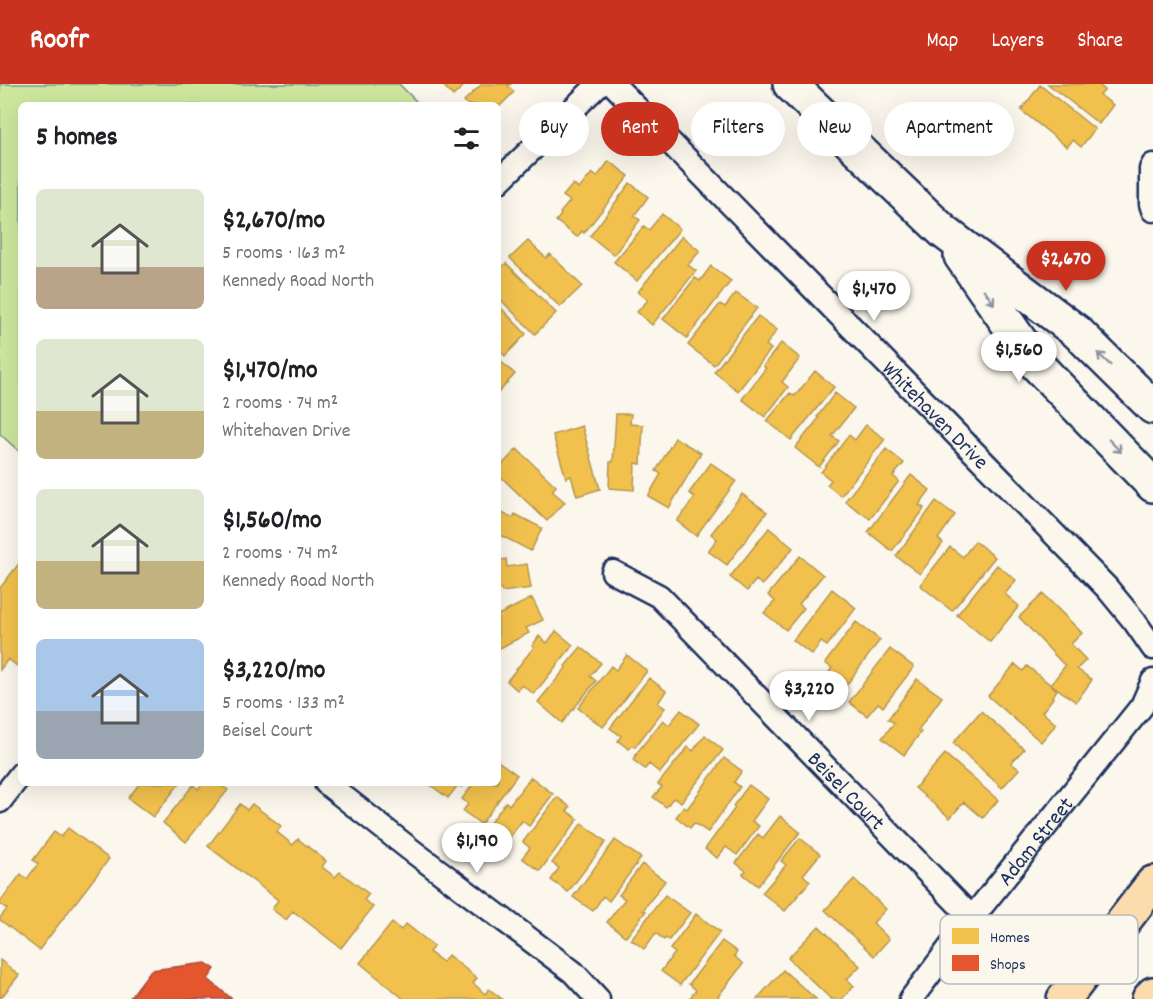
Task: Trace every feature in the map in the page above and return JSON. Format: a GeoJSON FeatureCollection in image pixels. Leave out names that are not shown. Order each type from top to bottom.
{"type":"FeatureCollection","features":[{"type":"Feature","properties":{"kind":"main road"},"geometry":{"type":"LineString","coordinates":[[790,84],[944,232],[1077,332],[1153,407]]}},
{"type":"Feature","properties":{"kind":"main road"},"geometry":{"type":"LineString","coordinates":[[944,232],[1036,364],[1153,485]]}},
{"type":"Feature","properties":{"kind":"main road"},"geometry":{"type":"LineString","coordinates":[[1128,915],[1153,883]]}},
{"type":"Feature","properties":{"kind":"main road"},"geometry":{"type":"LineString","coordinates":[[1064,999],[1076,984]]}},
{"type":"Feature","properties":{"kind":"main road"},"geometry":{"type":"LineString","coordinates":[[1149,999],[1153,994]]}},
{"type":"Feature","properties":{"kind":"street"},"geometry":{"type":"LineString","coordinates":[[501,179],[599,84]]}},
{"type":"Feature","properties":{"kind":"street","name":"Whitehaven Drive"},"geometry":{"type":"LineString","coordinates":[[613,84],[1107,588],[1153,648]]}},
{"type":"Feature","properties":{"kind":"street"},"geometry":{"type":"LineString","coordinates":[[1153,165],[1151,169],[1153,210]]}},
{"type":"Feature","properties":{"kind":"street","name":"Beisel Court"},"geometry":{"type":"LineString","coordinates":[[613,572],[659,596],[969,915]]}},
{"type":"Feature","properties":{"kind":"street","name":"Adam Street"},"geometry":{"type":"LineString","coordinates":[[974,915],[1142,706],[1153,681]]}},
{"type":"Feature","properties":{"kind":"street"},"geometry":{"type":"LineString","coordinates":[[0,801],[18,778]]}},
{"type":"Feature","properties":{"kind":"street"},"geometry":{"type":"LineString","coordinates":[[330,786],[573,972],[598,999]]}},
{"type":"Feature","properties":{"kind":"street","name":"Adam Street"},"geometry":{"type":"LineString","coordinates":[[911,999],[940,960]]}},
{"type":"Feature","properties":{"kind":"green space"},"geometry":{"type":"Polygon","coordinates":[[[0,84],[399,84],[417,102],[18,102],[18,450],[0,434],[0,84]]]}},
{"type":"Feature","properties":{"kind":"building: Homes"},"geometry":{"type":"Polygon","coordinates":[[[442,84],[466,84],[453,96],[442,84]]]}},
{"type":"Feature","properties":{"kind":"building: Homes"},"geometry":{"type":"Polygon","coordinates":[[[482,84],[511,84],[508,86],[514,92],[501,105],[501,102],[464,101],[482,84]]]}},
{"type":"Feature","properties":{"kind":"building: Homes"},"geometry":{"type":"Polygon","coordinates":[[[1048,84],[1098,84],[1105,90],[1100,95],[1113,105],[1099,124],[1048,84]]]}},
{"type":"Feature","properties":{"kind":"building: Homes"},"geometry":{"type":"Polygon","coordinates":[[[1040,85],[1095,129],[1081,147],[1073,140],[1067,147],[1021,110],[1040,85]]]}},
{"type":"Feature","properties":{"kind":"building: Homes"},"geometry":{"type":"Polygon","coordinates":[[[609,161],[629,176],[584,233],[582,231],[577,237],[556,221],[570,201],[563,196],[573,184],[579,189],[592,173],[597,177],[609,161]]]}},
{"type":"Feature","properties":{"kind":"building: Homes"},"geometry":{"type":"Polygon","coordinates":[[[630,183],[648,197],[634,216],[640,220],[614,255],[590,236],[630,183]]]}},
{"type":"Feature","properties":{"kind":"building: Homes"},"geometry":{"type":"Polygon","coordinates":[[[662,214],[680,229],[637,281],[614,262],[644,226],[649,230],[662,214]]]}},
{"type":"Feature","properties":{"kind":"building: Homes"},"geometry":{"type":"Polygon","coordinates":[[[682,236],[700,251],[688,265],[696,271],[652,325],[637,312],[648,300],[638,292],[682,236]]]}},
{"type":"Feature","properties":{"kind":"building: Homes"},"geometry":{"type":"Polygon","coordinates":[[[528,241],[546,258],[550,254],[582,286],[560,307],[510,258],[528,241]]]}},
{"type":"Feature","properties":{"kind":"building: Homes"},"geometry":{"type":"Polygon","coordinates":[[[506,263],[556,313],[535,334],[501,300],[501,268],[506,263]]]}},
{"type":"Feature","properties":{"kind":"building: Homes"},"geometry":{"type":"Polygon","coordinates":[[[711,266],[731,281],[687,338],[663,319],[695,278],[700,281],[711,266]]]}},
{"type":"Feature","properties":{"kind":"building: Homes"},"geometry":{"type":"Polygon","coordinates":[[[736,293],[757,308],[714,365],[688,345],[720,304],[725,307],[736,293]]]}},
{"type":"Feature","properties":{"kind":"building: Homes"},"geometry":{"type":"Polygon","coordinates":[[[501,308],[526,334],[505,356],[501,352],[501,308]]]}},
{"type":"Feature","properties":{"kind":"building: Homes"},"geometry":{"type":"Polygon","coordinates":[[[758,316],[777,330],[766,345],[771,349],[738,391],[714,372],[758,316]]]}},
{"type":"Feature","properties":{"kind":"building: Homes"},"geometry":{"type":"Polygon","coordinates":[[[781,343],[800,358],[782,382],[788,387],[765,417],[742,399],[766,368],[763,366],[781,343]]]}},
{"type":"Feature","properties":{"kind":"building: Homes"},"geometry":{"type":"Polygon","coordinates":[[[501,362],[515,374],[501,390],[501,362]]]}},
{"type":"Feature","properties":{"kind":"building: Homes"},"geometry":{"type":"Polygon","coordinates":[[[815,371],[834,387],[791,440],[767,421],[790,393],[795,396],[815,371]]]}},
{"type":"Feature","properties":{"kind":"building: Homes"},"geometry":{"type":"Polygon","coordinates":[[[835,393],[854,408],[832,436],[839,441],[819,467],[795,448],[835,393]]]}},
{"type":"Feature","properties":{"kind":"building: Homes"},"geometry":{"type":"Polygon","coordinates":[[[616,414],[631,414],[630,424],[643,425],[641,464],[635,463],[634,490],[609,488],[616,414]]]}},
{"type":"Feature","properties":{"kind":"building: Homes"},"geometry":{"type":"Polygon","coordinates":[[[866,425],[885,439],[841,496],[827,485],[831,480],[821,472],[849,435],[855,440],[866,425]]]}},
{"type":"Feature","properties":{"kind":"building: Homes"},"geometry":{"type":"Polygon","coordinates":[[[582,426],[600,489],[577,496],[571,476],[566,478],[553,435],[582,426]]]}},
{"type":"Feature","properties":{"kind":"building: Homes"},"geometry":{"type":"Polygon","coordinates":[[[675,438],[701,453],[669,508],[648,496],[661,474],[656,471],[675,438]]]}},
{"type":"Feature","properties":{"kind":"building: Homes"},"geometry":{"type":"Polygon","coordinates":[[[517,449],[556,486],[552,491],[565,502],[547,521],[501,477],[501,466],[517,449]]]}},
{"type":"Feature","properties":{"kind":"building: Homes"},"geometry":{"type":"Polygon","coordinates":[[[886,449],[904,463],[893,476],[899,481],[870,519],[845,501],[886,449]]]}},
{"type":"Feature","properties":{"kind":"building: Homes"},"geometry":{"type":"Polygon","coordinates":[[[711,463],[736,481],[696,536],[677,521],[695,497],[689,493],[711,463]]]}},
{"type":"Feature","properties":{"kind":"building: Homes"},"geometry":{"type":"Polygon","coordinates":[[[911,475],[930,490],[919,505],[924,508],[922,512],[892,551],[868,532],[911,475]]]}},
{"type":"Feature","properties":{"kind":"building: Homes"},"geometry":{"type":"Polygon","coordinates":[[[742,494],[767,512],[727,565],[708,551],[717,539],[711,534],[742,494]]]}},
{"type":"Feature","properties":{"kind":"building: Homes"},"geometry":{"type":"Polygon","coordinates":[[[936,501],[955,515],[938,539],[943,543],[920,574],[896,556],[936,501]]]}},
{"type":"Feature","properties":{"kind":"building: Homes"},"geometry":{"type":"Polygon","coordinates":[[[501,512],[513,518],[515,514],[542,528],[531,551],[501,536],[501,512]]]}},
{"type":"Feature","properties":{"kind":"building: Homes"},"geometry":{"type":"Polygon","coordinates":[[[769,528],[793,548],[762,585],[756,580],[747,591],[730,577],[769,528]]]}},
{"type":"Feature","properties":{"kind":"building: Homes"},"geometry":{"type":"Polygon","coordinates":[[[975,541],[995,557],[952,611],[920,585],[950,547],[963,557],[975,541]]]}},
{"type":"Feature","properties":{"kind":"building: Homes"},"geometry":{"type":"Polygon","coordinates":[[[800,556],[823,575],[799,604],[804,608],[786,630],[764,613],[775,601],[768,595],[800,556]]]}},
{"type":"Feature","properties":{"kind":"building: Homes"},"geometry":{"type":"Polygon","coordinates":[[[506,559],[507,567],[527,564],[531,588],[502,592],[501,560],[506,559]]]}},
{"type":"Feature","properties":{"kind":"building: Homes"},"geometry":{"type":"Polygon","coordinates":[[[18,565],[18,667],[8,659],[0,670],[0,588],[18,565]]]}},
{"type":"Feature","properties":{"kind":"building: Homes"},"geometry":{"type":"Polygon","coordinates":[[[997,565],[1016,580],[1005,594],[1019,606],[990,642],[957,615],[997,565]]]}},
{"type":"Feature","properties":{"kind":"building: Homes"},"geometry":{"type":"Polygon","coordinates":[[[832,589],[856,608],[827,646],[821,642],[812,655],[793,640],[832,589]]]}},
{"type":"Feature","properties":{"kind":"building: Homes"},"geometry":{"type":"Polygon","coordinates":[[[1043,594],[1082,633],[1071,644],[1086,660],[1077,669],[1092,680],[1076,702],[1051,684],[1065,666],[1019,617],[1043,594]]]}},
{"type":"Feature","properties":{"kind":"building: Homes"},"geometry":{"type":"Polygon","coordinates":[[[532,598],[543,620],[526,628],[529,633],[501,647],[501,614],[532,598]]]}},
{"type":"Feature","properties":{"kind":"building: Homes"},"geometry":{"type":"Polygon","coordinates":[[[856,622],[880,640],[842,691],[825,678],[832,668],[825,663],[856,622]]]}},
{"type":"Feature","properties":{"kind":"building: Homes"},"geometry":{"type":"Polygon","coordinates":[[[556,631],[573,645],[534,694],[522,685],[517,690],[507,681],[534,647],[532,646],[539,636],[547,643],[556,631]]]}},
{"type":"Feature","properties":{"kind":"building: Homes"},"geometry":{"type":"Polygon","coordinates":[[[581,647],[601,663],[590,676],[596,681],[562,723],[538,702],[581,647]]]}},
{"type":"Feature","properties":{"kind":"building: Homes"},"geometry":{"type":"Polygon","coordinates":[[[890,649],[914,667],[883,707],[878,703],[867,716],[849,702],[890,649]]]}},
{"type":"Feature","properties":{"kind":"building: Homes"},"geometry":{"type":"Polygon","coordinates":[[[627,655],[647,671],[603,727],[578,708],[611,666],[616,670],[627,655]]]}},
{"type":"Feature","properties":{"kind":"building: Homes"},"geometry":{"type":"Polygon","coordinates":[[[1015,664],[1023,671],[1027,666],[1057,690],[1042,712],[1056,724],[1041,742],[988,696],[1015,664]]]}},
{"type":"Feature","properties":{"kind":"building: Homes"},"geometry":{"type":"Polygon","coordinates":[[[649,678],[666,691],[658,703],[665,708],[635,747],[632,746],[629,749],[618,741],[621,736],[610,728],[649,678]]]}},
{"type":"Feature","properties":{"kind":"building: Homes"},"geometry":{"type":"Polygon","coordinates":[[[917,679],[942,697],[918,730],[921,732],[904,755],[882,738],[894,723],[888,719],[917,679]]]}},
{"type":"Feature","properties":{"kind":"building: Homes"},"geometry":{"type":"Polygon","coordinates":[[[681,710],[699,724],[660,773],[649,764],[645,769],[633,760],[663,720],[669,725],[681,710]]]}},
{"type":"Feature","properties":{"kind":"building: Homes"},"geometry":{"type":"Polygon","coordinates":[[[981,711],[1024,749],[1011,763],[1019,769],[1002,788],[953,743],[981,711]]]}},
{"type":"Feature","properties":{"kind":"building: Homes"},"geometry":{"type":"Polygon","coordinates":[[[705,735],[723,750],[681,802],[673,798],[666,807],[653,797],[662,787],[658,784],[688,747],[693,751],[705,735]]]}},
{"type":"Feature","properties":{"kind":"building: Homes"},"geometry":{"type":"Polygon","coordinates":[[[945,754],[998,800],[983,818],[964,802],[950,818],[915,788],[945,754]]]}},
{"type":"Feature","properties":{"kind":"building: Homes"},"geometry":{"type":"Polygon","coordinates":[[[724,758],[742,771],[734,782],[740,787],[708,832],[694,823],[690,828],[676,817],[684,807],[687,809],[724,758]]]}},
{"type":"Feature","properties":{"kind":"building: Homes"},"geometry":{"type":"Polygon","coordinates":[[[501,763],[517,775],[481,824],[463,811],[468,804],[462,799],[472,786],[501,786],[501,763]]]}},
{"type":"Feature","properties":{"kind":"building: Homes"},"geometry":{"type":"Polygon","coordinates":[[[531,777],[553,794],[529,826],[522,821],[505,843],[486,828],[506,802],[509,805],[531,777]]]}},
{"type":"Feature","properties":{"kind":"building: Homes"},"geometry":{"type":"Polygon","coordinates":[[[749,785],[768,799],[752,821],[759,826],[737,855],[726,847],[717,858],[705,849],[749,785]]]}},
{"type":"Feature","properties":{"kind":"building: Homes"},"geometry":{"type":"Polygon","coordinates":[[[138,786],[178,786],[153,817],[128,798],[138,786]]]}},
{"type":"Feature","properties":{"kind":"building: Homes"},"geometry":{"type":"Polygon","coordinates":[[[192,786],[198,789],[200,786],[222,786],[228,790],[186,842],[163,823],[192,786]]]}},
{"type":"Feature","properties":{"kind":"building: Homes"},"geometry":{"type":"Polygon","coordinates":[[[432,786],[457,786],[448,798],[432,786]]]}},
{"type":"Feature","properties":{"kind":"building: Homes"},"geometry":{"type":"Polygon","coordinates":[[[557,797],[570,807],[567,811],[578,819],[540,871],[522,858],[530,848],[523,842],[557,797]]]}},
{"type":"Feature","properties":{"kind":"building: Homes"},"geometry":{"type":"Polygon","coordinates":[[[240,804],[247,810],[252,804],[281,826],[277,832],[293,845],[298,839],[326,861],[322,867],[335,877],[340,872],[369,894],[364,900],[373,907],[341,948],[293,911],[286,920],[272,909],[278,900],[208,846],[240,804]]]}},
{"type":"Feature","properties":{"kind":"building: Homes"},"geometry":{"type":"Polygon","coordinates":[[[780,816],[800,832],[758,886],[743,874],[746,871],[736,863],[758,834],[763,838],[780,816]]]}},
{"type":"Feature","properties":{"kind":"building: Homes"},"geometry":{"type":"Polygon","coordinates":[[[582,823],[606,842],[568,892],[551,880],[559,868],[552,863],[582,823]]]}},
{"type":"Feature","properties":{"kind":"building: Homes"},"geometry":{"type":"Polygon","coordinates":[[[68,828],[109,859],[39,950],[0,920],[7,909],[0,902],[21,874],[27,879],[38,864],[33,860],[54,832],[61,837],[68,828]]]}},
{"type":"Feature","properties":{"kind":"building: Homes"},"geometry":{"type":"Polygon","coordinates":[[[800,838],[820,854],[803,875],[810,881],[785,911],[762,893],[786,865],[781,861],[800,838]]]}},
{"type":"Feature","properties":{"kind":"building: Homes"},"geometry":{"type":"Polygon","coordinates":[[[615,840],[641,858],[609,901],[603,896],[593,911],[573,897],[615,840]]]}},
{"type":"Feature","properties":{"kind":"building: Homes"},"geometry":{"type":"Polygon","coordinates":[[[642,864],[665,881],[626,937],[607,922],[625,899],[619,895],[642,864]]]}},
{"type":"Feature","properties":{"kind":"building: Homes"},"geometry":{"type":"Polygon","coordinates":[[[854,879],[886,909],[873,923],[889,939],[874,956],[825,910],[854,879]]]}},
{"type":"Feature","properties":{"kind":"building: Homes"},"geometry":{"type":"Polygon","coordinates":[[[665,895],[690,913],[669,940],[666,938],[664,940],[656,933],[644,949],[631,939],[665,895]]]}},
{"type":"Feature","properties":{"kind":"building: Homes"},"geometry":{"type":"Polygon","coordinates":[[[696,914],[720,932],[680,985],[661,971],[675,953],[670,949],[696,914]]]}},
{"type":"Feature","properties":{"kind":"building: Homes"},"geometry":{"type":"Polygon","coordinates":[[[392,923],[401,930],[406,924],[434,946],[429,952],[443,962],[448,955],[477,978],[473,983],[485,994],[489,989],[502,999],[404,999],[360,963],[392,923]]]}},
{"type":"Feature","properties":{"kind":"building: Homes"},"geometry":{"type":"Polygon","coordinates":[[[819,926],[860,966],[847,979],[854,986],[842,999],[831,999],[788,958],[819,926]]]}},
{"type":"Feature","properties":{"kind":"building: Homes"},"geometry":{"type":"Polygon","coordinates":[[[722,941],[737,952],[734,956],[743,964],[716,999],[689,999],[696,990],[689,984],[722,941]]]}},
{"type":"Feature","properties":{"kind":"building: Homes"},"geometry":{"type":"Polygon","coordinates":[[[0,960],[19,975],[0,999],[0,960]]]}},
{"type":"Feature","properties":{"kind":"building: Homes"},"geometry":{"type":"Polygon","coordinates":[[[783,970],[816,999],[757,999],[783,970]]]}},
{"type":"Feature","properties":{"kind":"building: Shops"},"geometry":{"type":"Polygon","coordinates":[[[206,963],[215,969],[208,979],[232,999],[129,999],[151,970],[206,963]]]}}]}
